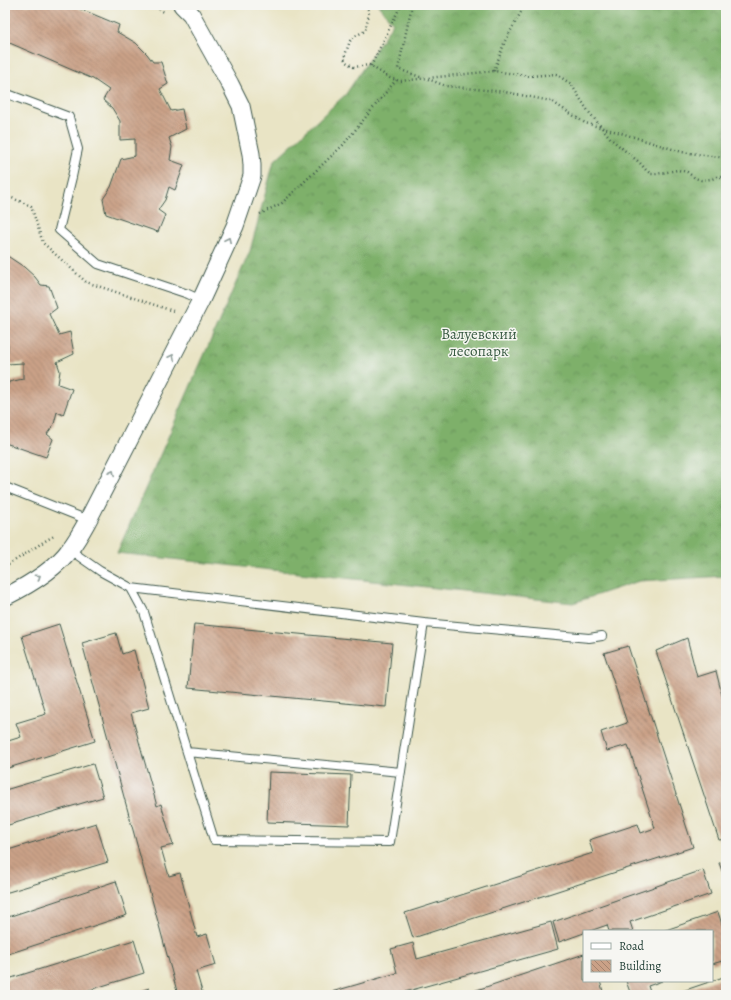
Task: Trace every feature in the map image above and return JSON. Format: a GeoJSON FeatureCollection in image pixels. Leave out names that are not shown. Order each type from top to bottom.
{"type":"FeatureCollection","features":[{"type":"Feature","properties":{"kind":"street"},"geometry":{"type":"LineString","coordinates":[[5,597],[21,589],[54,566],[70,550],[88,520],[201,300],[235,226],[252,176],[251,154],[241,106],[191,14],[182,5]]}},
{"type":"Feature","properties":{"kind":"lane"},"geometry":{"type":"LineString","coordinates":[[5,93],[69,117],[78,149],[59,230],[98,264],[188,294],[201,300]]}},
{"type":"Feature","properties":{"kind":"lane"},"geometry":{"type":"LineString","coordinates":[[5,487],[88,520]]}},
{"type":"Feature","properties":{"kind":"lane"},"geometry":{"type":"LineString","coordinates":[[70,550],[100,571],[131,588],[424,623],[589,638],[602,636]]}},
{"type":"Feature","properties":{"kind":"lane"},"geometry":{"type":"LineString","coordinates":[[131,588],[144,612],[214,840],[390,842],[424,623]]}},
{"type":"Feature","properties":{"kind":"lane"},"geometry":{"type":"LineString","coordinates":[[187,752],[401,772]]}},
{"type":"Feature","properties":{"kind":"path"},"geometry":{"type":"LineString","coordinates":[[367,5],[369,14],[365,30],[350,41],[344,58],[347,64],[354,67],[368,65],[396,80],[494,72],[530,76],[556,74],[571,84],[588,112],[612,140],[651,174],[678,170],[687,172],[695,178],[701,180],[726,177]]}},
{"type":"Feature","properties":{"kind":"path"},"geometry":{"type":"LineString","coordinates":[[371,66],[401,5]]}},
{"type":"Feature","properties":{"kind":"path"},"geometry":{"type":"LineString","coordinates":[[412,5],[398,69],[446,86],[505,92],[551,101],[585,123],[682,152],[726,158]]}},
{"type":"Feature","properties":{"kind":"path"},"geometry":{"type":"LineString","coordinates":[[494,72],[505,40],[525,5]]}},
{"type":"Feature","properties":{"kind":"path"},"geometry":{"type":"LineString","coordinates":[[254,216],[282,203],[310,178],[343,145],[396,80]]}},
{"type":"Feature","properties":{"kind":"green space","name":"Валуевский лесопарк"},"geometry":{"type":"Polygon","coordinates":[[[378,5],[726,5],[726,576],[639,581],[573,603],[117,553],[250,251],[274,161],[346,94],[393,23],[378,5]]]}},
{"type":"Feature","properties":{"kind":"building"},"geometry":{"type":"Polygon","coordinates":[[[5,5],[71,5],[119,25],[117,32],[136,43],[153,62],[161,62],[168,84],[160,89],[171,111],[182,109],[186,129],[169,138],[172,147],[170,160],[184,165],[175,190],[169,187],[165,200],[158,210],[165,215],[158,232],[106,214],[103,199],[111,187],[121,159],[135,156],[135,139],[120,140],[120,121],[112,108],[103,100],[109,90],[93,79],[5,41],[5,5]]]}},
{"type":"Feature","properties":{"kind":"building"},"geometry":{"type":"Polygon","coordinates":[[[5,247],[8,249],[6,255],[24,267],[41,285],[49,286],[57,308],[49,314],[59,335],[70,332],[74,354],[57,362],[60,371],[58,384],[72,389],[63,415],[57,412],[54,424],[47,434],[53,439],[46,457],[5,443],[5,393],[9,382],[23,379],[23,363],[7,364],[8,345],[5,341],[5,247]]]}},
{"type":"Feature","properties":{"kind":"building"},"geometry":{"type":"Polygon","coordinates":[[[59,624],[95,741],[5,769],[5,742],[21,737],[16,723],[46,714],[22,636],[59,624]]]}},
{"type":"Feature","properties":{"kind":"building"},"geometry":{"type":"Polygon","coordinates":[[[194,624],[392,643],[386,707],[188,688],[194,624]]]}},
{"type":"Feature","properties":{"kind":"building"},"geometry":{"type":"Polygon","coordinates":[[[116,633],[122,654],[134,650],[149,708],[131,713],[157,806],[161,804],[173,845],[161,848],[169,876],[180,873],[197,937],[207,934],[216,965],[196,971],[203,995],[178,995],[82,643],[116,633]]]}},
{"type":"Feature","properties":{"kind":"building"},"geometry":{"type":"Polygon","coordinates":[[[687,638],[697,677],[716,671],[726,711],[726,839],[719,840],[656,651],[687,638]]]}},
{"type":"Feature","properties":{"kind":"building"},"geometry":{"type":"Polygon","coordinates":[[[628,646],[693,847],[413,938],[405,913],[593,853],[589,840],[638,824],[641,833],[655,828],[628,745],[607,751],[601,732],[627,723],[604,653],[628,646]]]}},
{"type":"Feature","properties":{"kind":"building"},"geometry":{"type":"Polygon","coordinates":[[[93,764],[103,797],[5,826],[5,790],[93,764]]]}},
{"type":"Feature","properties":{"kind":"building"},"geometry":{"type":"Polygon","coordinates":[[[269,772],[351,775],[349,825],[267,822],[269,772]]]}},
{"type":"Feature","properties":{"kind":"building"},"geometry":{"type":"Polygon","coordinates":[[[96,823],[108,862],[5,893],[5,851],[96,823]]]}},
{"type":"Feature","properties":{"kind":"building"},"geometry":{"type":"Polygon","coordinates":[[[726,861],[726,881],[719,863],[726,861]]]}},
{"type":"Feature","properties":{"kind":"building"},"geometry":{"type":"Polygon","coordinates":[[[703,870],[711,894],[630,922],[633,930],[609,930],[607,925],[593,930],[583,930],[583,933],[559,942],[553,922],[703,870]]]}},
{"type":"Feature","properties":{"kind":"building"},"geometry":{"type":"Polygon","coordinates":[[[116,881],[127,915],[5,955],[5,918],[116,881]]]}},
{"type":"Feature","properties":{"kind":"building"},"geometry":{"type":"Polygon","coordinates":[[[718,912],[726,937],[726,960],[713,964],[713,930],[666,930],[718,912]]]}},
{"type":"Feature","properties":{"kind":"building"},"geometry":{"type":"Polygon","coordinates":[[[551,922],[558,949],[394,995],[321,995],[397,973],[391,949],[413,943],[417,959],[551,922]]]}},
{"type":"Feature","properties":{"kind":"building"},"geometry":{"type":"Polygon","coordinates":[[[134,940],[144,973],[73,995],[5,995],[5,980],[134,940]]]}},
{"type":"Feature","properties":{"kind":"building"},"geometry":{"type":"Polygon","coordinates":[[[583,954],[583,982],[600,982],[604,995],[462,995],[583,954]]]}},
{"type":"Feature","properties":{"kind":"building"},"geometry":{"type":"Polygon","coordinates":[[[726,976],[726,995],[671,995],[713,982],[713,981],[726,976]]]}},
{"type":"Feature","properties":{"kind":"building"},"geometry":{"type":"Polygon","coordinates":[[[626,982],[659,982],[648,986],[651,995],[631,995],[626,982]]]}},
{"type":"Feature","properties":{"kind":"building"},"geometry":{"type":"Polygon","coordinates":[[[149,988],[151,995],[130,995],[149,988]]]}}]}
